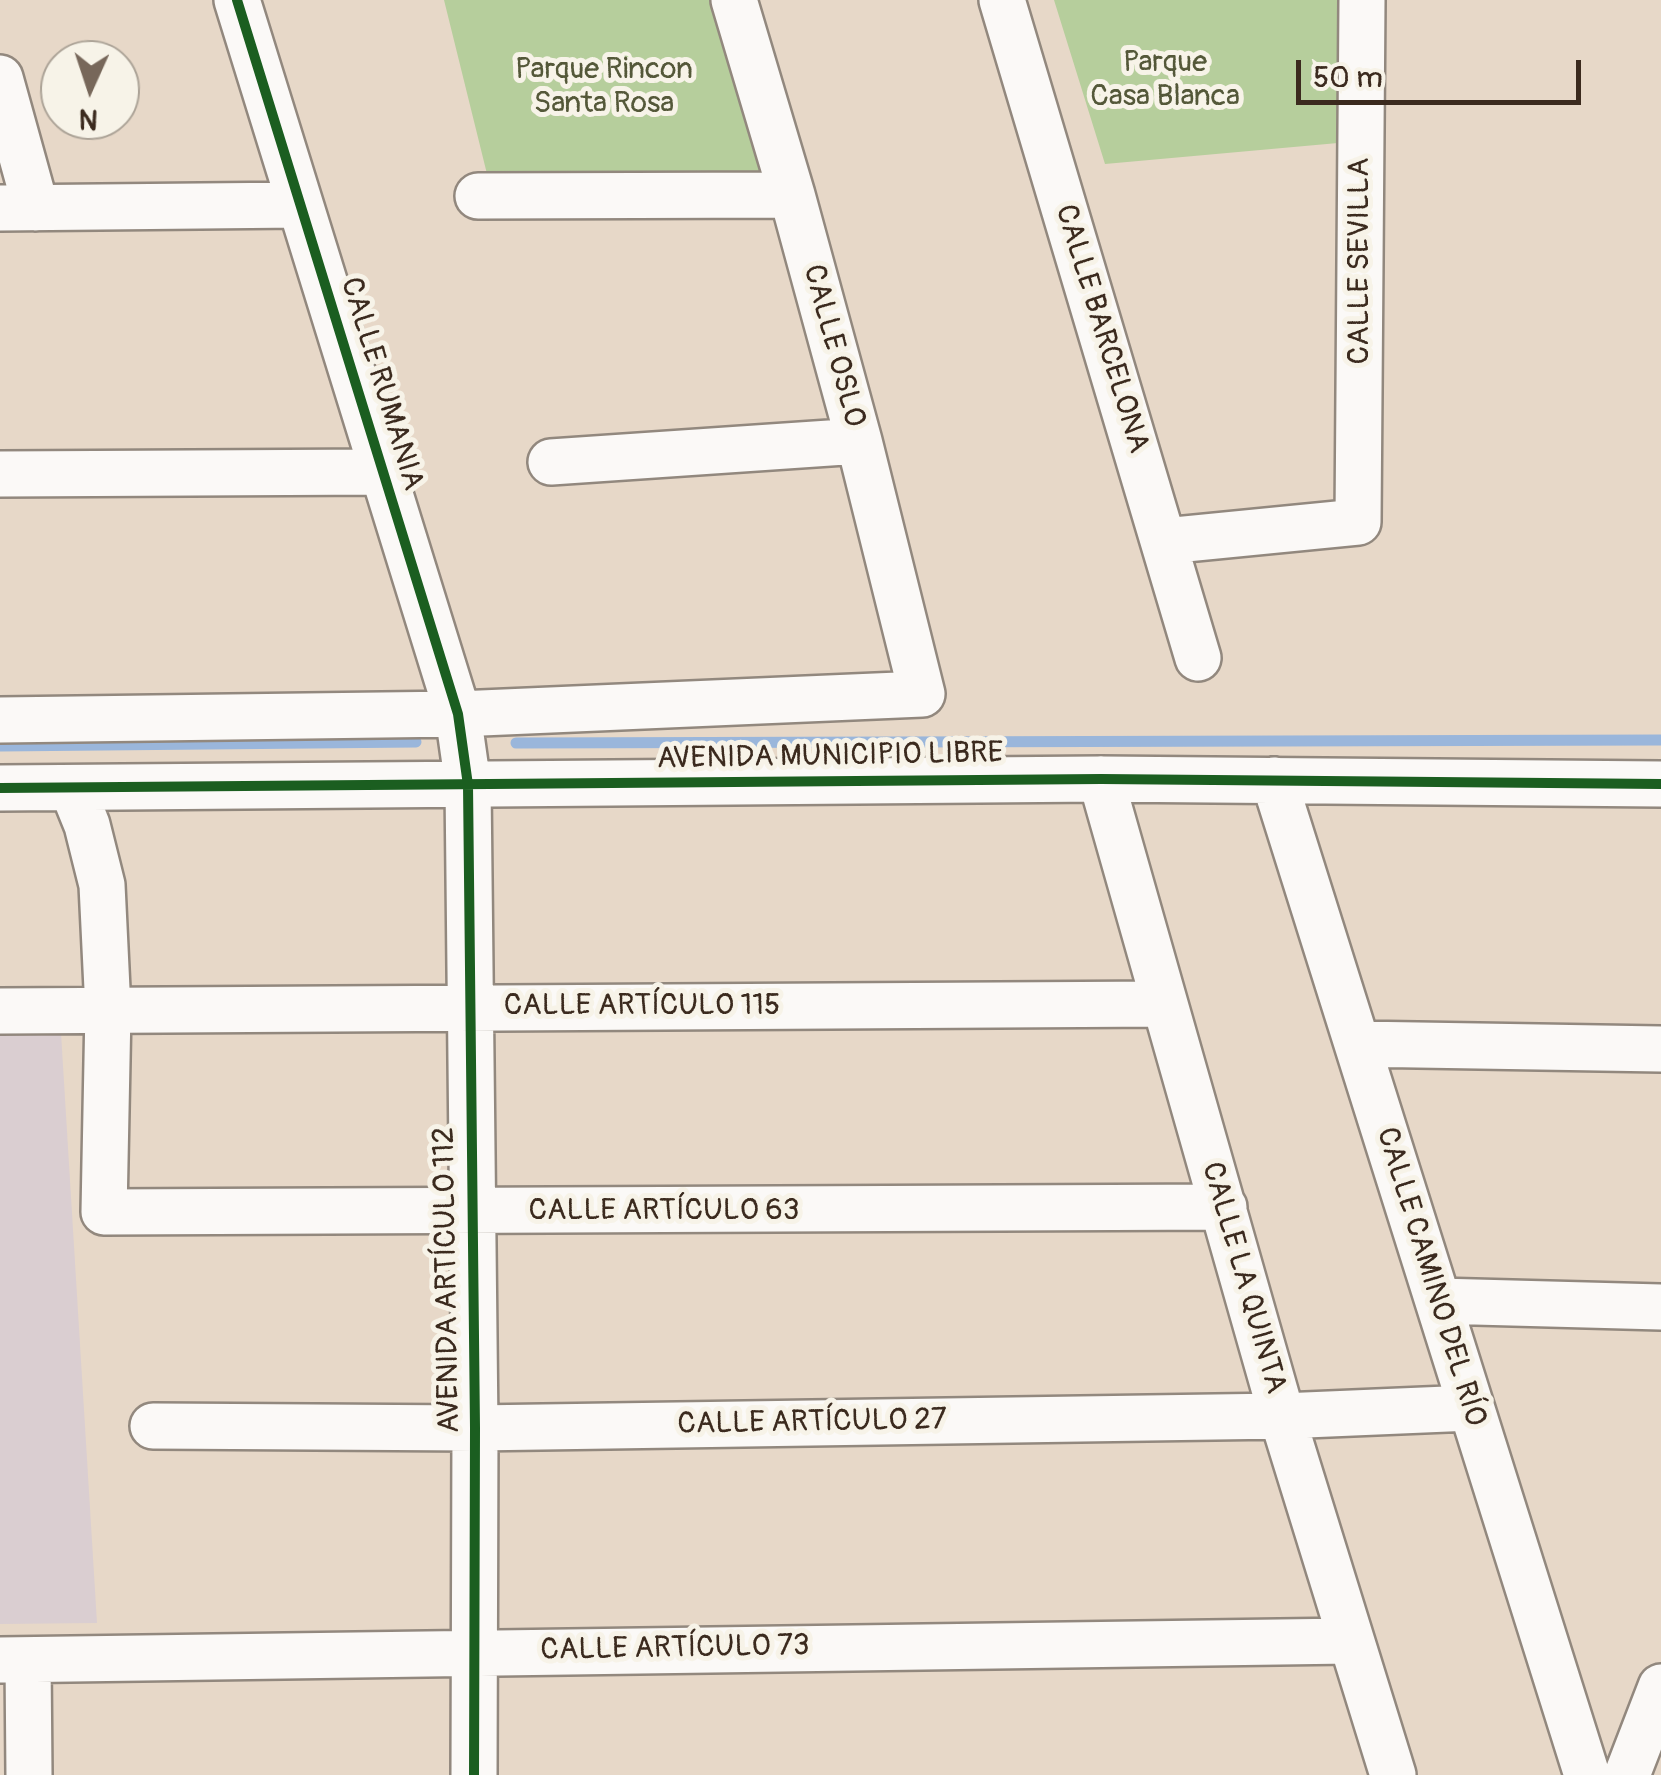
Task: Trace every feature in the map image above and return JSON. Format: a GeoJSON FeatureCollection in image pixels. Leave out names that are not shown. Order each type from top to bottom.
{"type":"FeatureCollection","features":[{"type":"Feature","properties":{"kind":"street","name":"CALLE RUMANIA"},"geometry":{"type":"LineString","coordinates":[[237,0],[458,714],[468,785]]}},
{"type":"Feature","properties":{"kind":"street","name":"CALLE OSLO"},"geometry":{"type":"LineString","coordinates":[[734,0],[859,442],[922,694]]}},
{"type":"Feature","properties":{"kind":"street","name":"CALLE BARCELONA"},"geometry":{"type":"LineString","coordinates":[[1002,0],[1198,658]]}},
{"type":"Feature","properties":{"kind":"street","name":"CALLE SEVILLA"},"geometry":{"type":"LineString","coordinates":[[1165,541],[1358,522],[1362,0]]}},
{"type":"Feature","properties":{"kind":"street"},"geometry":{"type":"LineString","coordinates":[[0,78],[18,208],[300,205]]}},
{"type":"Feature","properties":{"kind":"street"},"geometry":{"type":"LineString","coordinates":[[478,196],[792,195]]}},
{"type":"Feature","properties":{"kind":"street"},"geometry":{"type":"LineString","coordinates":[[551,462],[859,442]]}},
{"type":"Feature","properties":{"kind":"street"},"geometry":{"type":"LineString","coordinates":[[0,474],[382,472]]}},
{"type":"Feature","properties":{"kind":"street","name":"AVENIDA MUNICIPIO LIBRE"},"geometry":{"type":"LineString","coordinates":[[0,720],[458,714],[922,694]]}},
{"type":"Feature","properties":{"kind":"street","name":"AVENIDA MUNICIPIO LIBRE"},"geometry":{"type":"LineString","coordinates":[[0,788],[1101,779],[1661,784]]}},
{"type":"Feature","properties":{"kind":"street","name":"CALLE LA QUINTA"},"geometry":{"type":"LineString","coordinates":[[1101,779],[1282,1416],[1392,1775]]}},
{"type":"Feature","properties":{"kind":"street","name":"CALLE CAMINO DEL RÍO"},"geometry":{"type":"LineString","coordinates":[[1274,780],[1587,1775]]}},
{"type":"Feature","properties":{"kind":"street","name":"AVENIDA ARTÍCULO 112"},"geometry":{"type":"LineString","coordinates":[[468,785],[475,1428],[474,1775]]}},
{"type":"Feature","properties":{"kind":"street"},"geometry":{"type":"LineString","coordinates":[[72,788],[87,825],[102,885],[108,1010]]}},
{"type":"Feature","properties":{"kind":"street","name":"CALLE ARTÍCULO 115"},"geometry":{"type":"LineString","coordinates":[[0,1011],[1164,1004]]}},
{"type":"Feature","properties":{"kind":"street","name":"CALLE ARTÍCULO 63"},"geometry":{"type":"LineString","coordinates":[[108,1010],[104,1212],[1224,1207]]}},
{"type":"Feature","properties":{"kind":"street"},"geometry":{"type":"LineString","coordinates":[[1357,1044],[1661,1049]]}},
{"type":"Feature","properties":{"kind":"street"},"geometry":{"type":"LineString","coordinates":[[1438,1301],[1661,1307]]}},
{"type":"Feature","properties":{"kind":"street","name":"CALLE ARTÍCULO 27"},"geometry":{"type":"LineString","coordinates":[[153,1426],[475,1428],[1282,1416],[1472,1408]]}},
{"type":"Feature","properties":{"kind":"street","name":"CALLE ARTÍCULO 73"},"geometry":{"type":"LineString","coordinates":[[14,1660],[1350,1641]]}},
{"type":"Feature","properties":{"kind":"street"},"geometry":{"type":"LineString","coordinates":[[14,1660],[29,1775]]}},
{"type":"Feature","properties":{"kind":"street"},"geometry":{"type":"LineString","coordinates":[[1627,1775],[1661,1688]]}},
{"type":"Feature","properties":{"kind":"green space","name":"Parque Rincon Santa Rosa"},"geometry":{"type":"Polygon","coordinates":[[[444,0],[716,0],[767,175],[487,174],[444,0]]]}},
{"type":"Feature","properties":{"kind":"green space","name":"Parque Casa Blanca"},"geometry":{"type":"Polygon","coordinates":[[[1054,0],[1357,0],[1349,142],[1105,164],[1054,0]]]}},
{"type":"Feature","properties":{"kind":"building"},"geometry":{"type":"Polygon","coordinates":[[[61,1033],[97,1623],[0,1624],[0,1034],[61,1033]]]}},
{"type":"Feature","properties":{"kind":"waterway"},"geometry":{"type":"LineString","coordinates":[[516,743],[1661,740]]}},
{"type":"Feature","properties":{"kind":"waterway"},"geometry":{"type":"LineString","coordinates":[[0,746],[416,742]]}},
{"type":"Feature","properties":{"kind":"cycle path"},"geometry":{"type":"LineString","coordinates":[[237,0],[458,714],[468,785],[475,1428],[474,1775]]}},
{"type":"Feature","properties":{"kind":"cycle path"},"geometry":{"type":"LineString","coordinates":[[0,788],[1101,779],[1661,784]]}}]}
